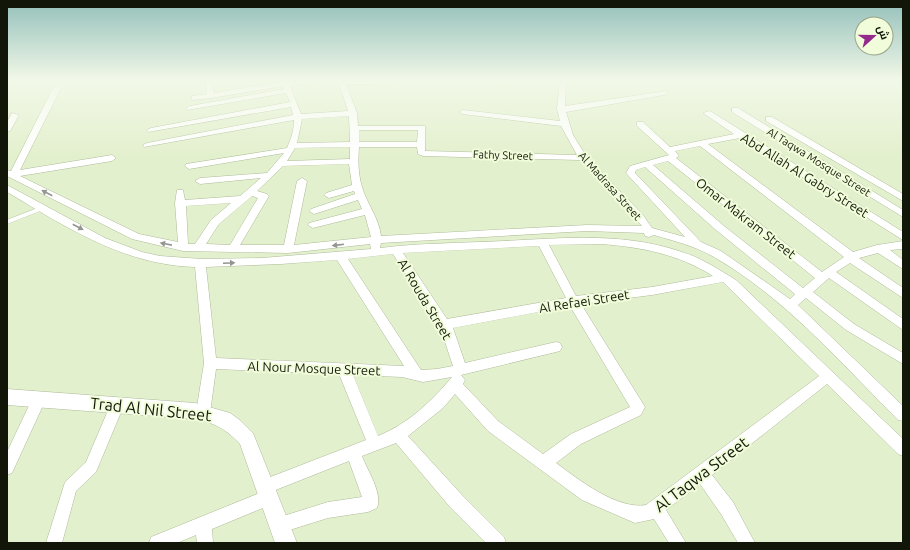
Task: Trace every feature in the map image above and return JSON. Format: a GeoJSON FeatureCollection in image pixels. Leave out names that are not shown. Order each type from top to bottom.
{"type":"FeatureCollection","features":[{"type":"Feature","properties":{"kind":"street"},"geometry":{"type":"LineString","coordinates":[[11,174],[48,106]]}},
{"type":"Feature","properties":{"kind":"street"},"geometry":{"type":"LineString","coordinates":[[190,108],[199,106]]}},
{"type":"Feature","properties":{"kind":"street"},"geometry":{"type":"LineString","coordinates":[[151,130],[284,106]]}},
{"type":"Feature","properties":{"kind":"street"},"geometry":{"type":"LineString","coordinates":[[198,248],[212,226],[270,175],[290,148],[296,134],[297,117],[294,106]]}},
{"type":"Feature","properties":{"kind":"street"},"geometry":{"type":"LineString","coordinates":[[350,106],[355,128],[352,162],[359,192],[376,227],[374,253]]}},
{"type":"Feature","properties":{"kind":"street","name":"Al Madrasa Street"},"geometry":{"type":"LineString","coordinates":[[561,106],[564,124],[583,158],[636,214],[649,230],[650,245]]}},
{"type":"Feature","properties":{"kind":"street"},"geometry":{"type":"LineString","coordinates":[[561,109],[582,106]]}},
{"type":"Feature","properties":{"kind":"street","name":"Al Taqwa Mosque Street"},"geometry":{"type":"LineString","coordinates":[[735,110],[903,214]]}},
{"type":"Feature","properties":{"kind":"street"},"geometry":{"type":"LineString","coordinates":[[463,112],[564,124]]}},
{"type":"Feature","properties":{"kind":"street"},"geometry":{"type":"LineString","coordinates":[[147,145],[297,117],[353,113]]}},
{"type":"Feature","properties":{"kind":"street","name":"Abd Allah Al Gabry Street"},"geometry":{"type":"LineString","coordinates":[[707,113],[903,237]]}},
{"type":"Feature","properties":{"kind":"street"},"geometry":{"type":"LineString","coordinates":[[7,129],[15,115]]}},
{"type":"Feature","properties":{"kind":"street"},"geometry":{"type":"LineString","coordinates":[[770,119],[903,198]]}},
{"type":"Feature","properties":{"kind":"street","name":"Omar Makram Street"},"geometry":{"type":"LineString","coordinates":[[640,124],[672,155],[826,275],[903,325]]}},
{"type":"Feature","properties":{"kind":"street"},"geometry":{"type":"LineString","coordinates":[[355,128],[420,127],[423,130],[422,149]]}},
{"type":"Feature","properties":{"kind":"street"},"geometry":{"type":"LineString","coordinates":[[698,245],[630,173],[633,168],[672,155],[701,143],[741,135]]}},
{"type":"Feature","properties":{"kind":"street"},"geometry":{"type":"LineString","coordinates":[[701,143],[851,258],[903,294]]}},
{"type":"Feature","properties":{"kind":"street","name":"Fathy Street"},"geometry":{"type":"LineString","coordinates":[[189,166],[290,148],[354,144],[583,158]]}},
{"type":"Feature","properties":{"kind":"street"},"geometry":{"type":"LineString","coordinates":[[11,174],[112,158]]}},
{"type":"Feature","properties":{"kind":"street"},"geometry":{"type":"LineString","coordinates":[[279,164],[352,162]]}},
{"type":"Feature","properties":{"kind":"street"},"geometry":{"type":"LineString","coordinates":[[647,164],[720,228],[804,293],[850,327],[903,359]]}},
{"type":"Feature","properties":{"kind":"street"},"geometry":{"type":"LineString","coordinates":[[11,174],[136,237],[183,247],[288,249],[376,240],[587,228],[649,230],[698,245],[733,263],[790,305],[903,415]]}},
{"type":"Feature","properties":{"kind":"street"},"geometry":{"type":"LineString","coordinates":[[200,181],[270,175]]}},
{"type":"Feature","properties":{"kind":"street"},"geometry":{"type":"LineString","coordinates":[[288,249],[302,181]]}},
{"type":"Feature","properties":{"kind":"street"},"geometry":{"type":"LineString","coordinates":[[7,188],[110,244],[133,253],[168,261],[200,263],[285,261],[341,257],[396,250],[542,242],[609,240],[650,245],[688,257],[713,269],[725,278],[903,449]]}},
{"type":"Feature","properties":{"kind":"street"},"geometry":{"type":"LineString","coordinates":[[180,192],[183,247]]}},
{"type":"Feature","properties":{"kind":"street"},"geometry":{"type":"LineString","coordinates":[[329,195],[359,192]]}},
{"type":"Feature","properties":{"kind":"street"},"geometry":{"type":"LineString","coordinates":[[314,211],[359,192]]}},
{"type":"Feature","properties":{"kind":"street"},"geometry":{"type":"LineString","coordinates":[[180,203],[264,195],[233,249]]}},
{"type":"Feature","properties":{"kind":"street"},"geometry":{"type":"LineString","coordinates":[[230,210],[254,211]]}},
{"type":"Feature","properties":{"kind":"street"},"geometry":{"type":"LineString","coordinates":[[312,225],[367,211]]}},
{"type":"Feature","properties":{"kind":"street"},"geometry":{"type":"LineString","coordinates":[[542,242],[573,301],[638,407],[636,411],[576,439],[543,463]]}},
{"type":"Feature","properties":{"kind":"street"},"geometry":{"type":"LineString","coordinates":[[790,305],[826,275],[851,258],[880,249],[903,245]]}},
{"type":"Feature","properties":{"kind":"street"},"geometry":{"type":"LineString","coordinates":[[880,249],[903,265]]}},
{"type":"Feature","properties":{"kind":"street","name":"Al Rouda Street"},"geometry":{"type":"LineString","coordinates":[[396,250],[449,334],[463,370]]}},
{"type":"Feature","properties":{"kind":"street"},"geometry":{"type":"LineString","coordinates":[[341,257],[417,375]]}},
{"type":"Feature","properties":{"kind":"street"},"geometry":{"type":"LineString","coordinates":[[200,263],[210,363],[203,413]]}},
{"type":"Feature","properties":{"kind":"street","name":"Al Refaei Street"},"geometry":{"type":"LineString","coordinates":[[443,324],[573,301],[652,291],[725,278]]}},
{"type":"Feature","properties":{"kind":"street","name":"Al Nour Mosque Street"},"geometry":{"type":"LineString","coordinates":[[210,363],[402,371],[417,375],[429,376],[463,370],[556,347]]}},
{"type":"Feature","properties":{"kind":"street"},"geometry":{"type":"LineString","coordinates":[[344,369],[375,445]]}},
{"type":"Feature","properties":{"kind":"street"},"geometry":{"type":"LineString","coordinates":[[157,543],[203,525],[267,492],[353,453],[398,435],[438,404],[455,385],[463,370]]}},
{"type":"Feature","properties":{"kind":"street","name":"Al Taqwa Street"},"geometry":{"type":"LineString","coordinates":[[455,385],[493,426],[587,495],[628,513],[642,515],[656,508],[702,474],[828,376]]}},
{"type":"Feature","properties":{"kind":"street","name":"Trad Al Nil Street"},"geometry":{"type":"LineString","coordinates":[[8,398],[117,405],[220,416],[236,426],[247,439],[286,543]]}},
{"type":"Feature","properties":{"kind":"street"},"geometry":{"type":"LineString","coordinates":[[7,468],[39,399]]}},
{"type":"Feature","properties":{"kind":"street"},"geometry":{"type":"LineString","coordinates":[[54,543],[70,487],[91,467],[117,405]]}},
{"type":"Feature","properties":{"kind":"street"},"geometry":{"type":"LineString","coordinates":[[398,435],[456,501],[498,543]]}},
{"type":"Feature","properties":{"kind":"street"},"geometry":{"type":"LineString","coordinates":[[280,525],[328,510],[368,504],[371,502],[370,495],[353,453]]}},
{"type":"Feature","properties":{"kind":"street"},"geometry":{"type":"LineString","coordinates":[[702,474],[727,508],[747,543]]}},
{"type":"Feature","properties":{"kind":"street"},"geometry":{"type":"LineString","coordinates":[[656,508],[678,543]]}},
{"type":"Feature","properties":{"kind":"street"},"geometry":{"type":"LineString","coordinates":[[203,525],[205,543]]}},
{"type":"Feature","properties":{"kind":"lane"},"geometry":{"type":"LineString","coordinates":[[7,222],[43,208]]}}]}
